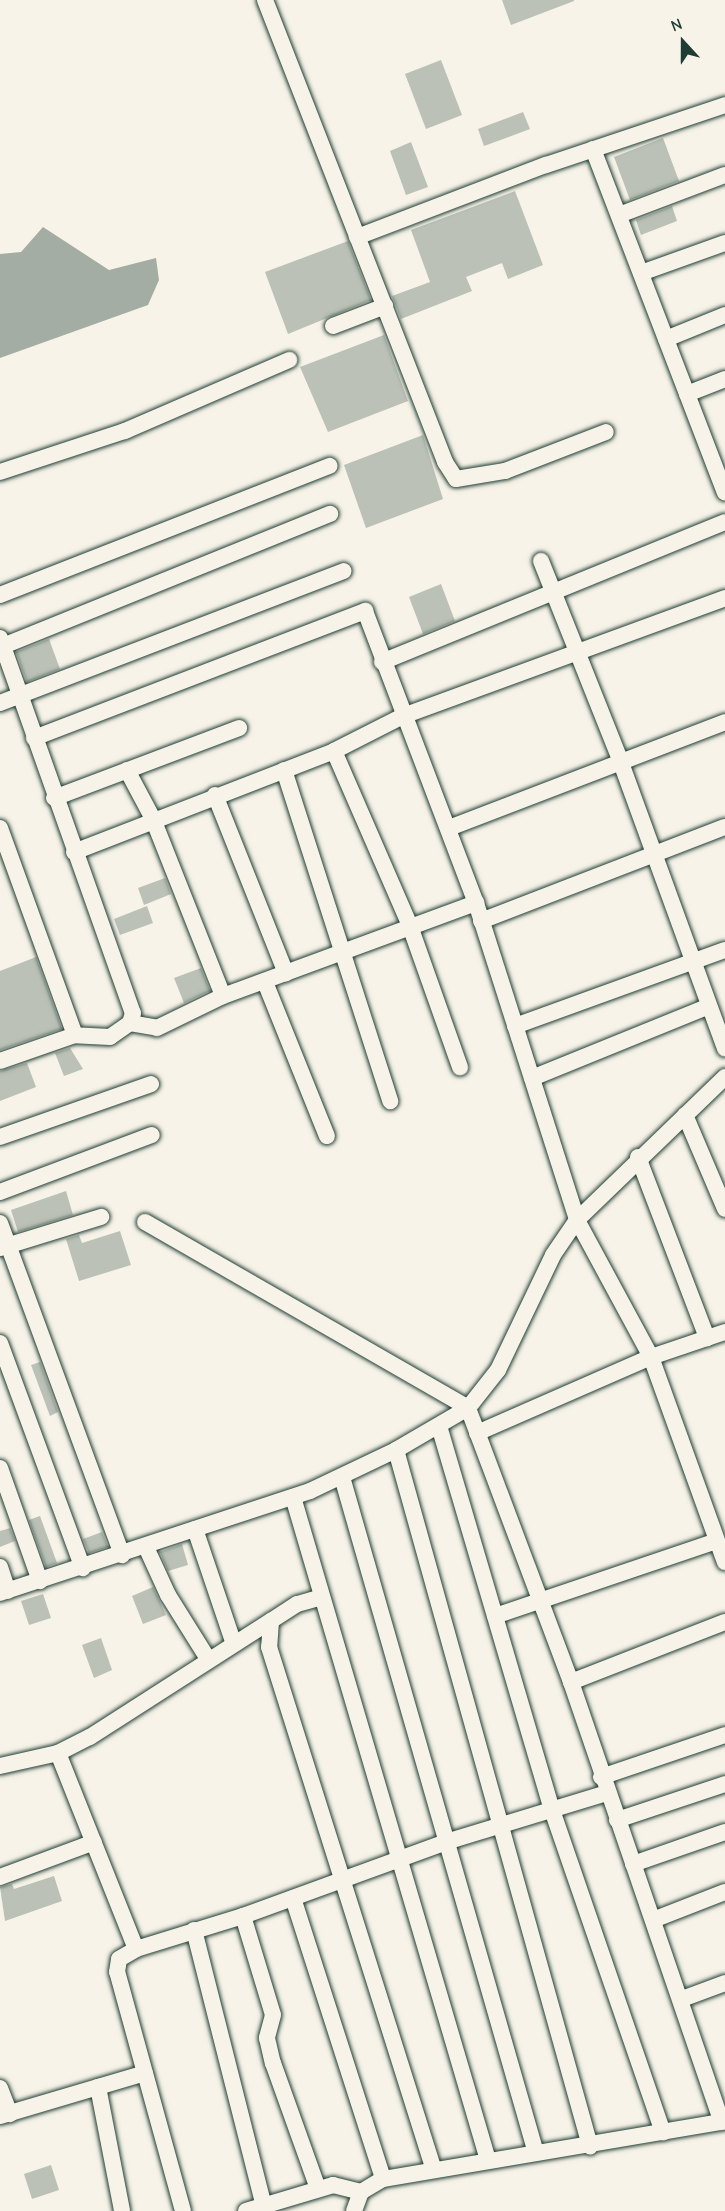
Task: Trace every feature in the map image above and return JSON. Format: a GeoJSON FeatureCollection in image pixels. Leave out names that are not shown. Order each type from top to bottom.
{"type":"FeatureCollection","features":[{"type":"Feature","properties":{"kind":"street"},"geometry":{"type":"LineString","coordinates":[[265,0],[445,462],[456,479],[505,471],[606,432]]}},
{"type":"Feature","properties":{"kind":"street"},"geometry":{"type":"LineString","coordinates":[[357,237],[593,149],[725,105]]}},
{"type":"Feature","properties":{"kind":"street"},"geometry":{"type":"LineString","coordinates":[[593,149],[687,394],[718,452],[725,492]]}},
{"type":"Feature","properties":{"kind":"street"},"geometry":{"type":"LineString","coordinates":[[619,215],[725,175]]}},
{"type":"Feature","properties":{"kind":"street"},"geometry":{"type":"LineString","coordinates":[[641,273],[725,243]]}},
{"type":"Feature","properties":{"kind":"street"},"geometry":{"type":"LineString","coordinates":[[333,326],[385,306]]}},
{"type":"Feature","properties":{"kind":"street"},"geometry":{"type":"LineString","coordinates":[[666,339],[725,315]]}},
{"type":"Feature","properties":{"kind":"street"},"geometry":{"type":"LineString","coordinates":[[0,472],[125,431],[288,360]]}},
{"type":"Feature","properties":{"kind":"street"},"geometry":{"type":"LineString","coordinates":[[687,394],[725,379]]}},
{"type":"Feature","properties":{"kind":"street"},"geometry":{"type":"LineString","coordinates":[[0,595],[330,466]]}},
{"type":"Feature","properties":{"kind":"street"},"geometry":{"type":"LineString","coordinates":[[130,1023],[132,1003],[54,798],[1,642],[330,514]]}},
{"type":"Feature","properties":{"kind":"street"},"geometry":{"type":"LineString","coordinates":[[382,662],[553,589],[725,522]]}},
{"type":"Feature","properties":{"kind":"street"},"geometry":{"type":"LineString","coordinates":[[541,561],[578,648],[725,1048]]}},
{"type":"Feature","properties":{"kind":"street"},"geometry":{"type":"LineString","coordinates":[[0,703],[344,571]]}},
{"type":"Feature","properties":{"kind":"street"},"geometry":{"type":"LineString","coordinates":[[74,852],[214,795],[334,751],[403,716],[578,648],[725,598]]}},
{"type":"Feature","properties":{"kind":"street"},"geometry":{"type":"LineString","coordinates":[[34,738],[365,611],[382,662],[449,828],[476,903],[577,1220],[651,1357],[725,1562]]}},
{"type":"Feature","properties":{"kind":"street"},"geometry":{"type":"LineString","coordinates":[[449,828],[620,760],[725,722]]}},
{"type":"Feature","properties":{"kind":"street"},"geometry":{"type":"LineString","coordinates":[[54,798],[238,728]]}},
{"type":"Feature","properties":{"kind":"street"},"geometry":{"type":"LineString","coordinates":[[334,751],[410,926],[460,1067]]}},
{"type":"Feature","properties":{"kind":"street"},"geometry":{"type":"LineString","coordinates":[[127,770],[153,819],[223,996]]}},
{"type":"Feature","properties":{"kind":"street"},"geometry":{"type":"LineString","coordinates":[[284,770],[390,1101]]}},
{"type":"Feature","properties":{"kind":"street"},"geometry":{"type":"LineString","coordinates":[[214,795],[286,973]]}},
{"type":"Feature","properties":{"kind":"street"},"geometry":{"type":"LineString","coordinates":[[481,921],[725,827]]}},
{"type":"Feature","properties":{"kind":"street"},"geometry":{"type":"LineString","coordinates":[[0,828],[75,1035]]}},
{"type":"Feature","properties":{"kind":"street"},"geometry":{"type":"LineString","coordinates":[[0,1061],[75,1035],[110,1037],[130,1023],[157,1028],[223,996],[476,903]]}},
{"type":"Feature","properties":{"kind":"street"},"geometry":{"type":"LineString","coordinates":[[515,1026],[725,950]]}},
{"type":"Feature","properties":{"kind":"street"},"geometry":{"type":"LineString","coordinates":[[265,982],[327,1136]]}},
{"type":"Feature","properties":{"kind":"street"},"geometry":{"type":"LineString","coordinates":[[532,1078],[709,1006]]}},
{"type":"Feature","properties":{"kind":"street"},"geometry":{"type":"LineString","coordinates":[[0,1567],[4,1592],[83,1568],[293,1497],[342,1477],[396,1450],[468,1407],[498,1370],[553,1255],[577,1220],[638,1157],[725,1077]]}},
{"type":"Feature","properties":{"kind":"street"},"geometry":{"type":"LineString","coordinates":[[0,1137],[151,1084]]}},
{"type":"Feature","properties":{"kind":"street"},"geometry":{"type":"LineString","coordinates":[[685,1115],[725,1209]]}},
{"type":"Feature","properties":{"kind":"street"},"geometry":{"type":"LineString","coordinates":[[0,1192],[152,1135]]}},
{"type":"Feature","properties":{"kind":"street"},"geometry":{"type":"LineString","coordinates":[[638,1157],[707,1338]]}},
{"type":"Feature","properties":{"kind":"street"},"geometry":{"type":"LineString","coordinates":[[4,1246],[101,1217]]}},
{"type":"Feature","properties":{"kind":"street"},"geometry":{"type":"LineString","coordinates":[[145,1222],[468,1407],[571,1682],[604,1785],[724,2122],[590,2146],[432,2167],[382,2179],[361,2192],[354,2211]]}},
{"type":"Feature","properties":{"kind":"street"},"geometry":{"type":"LineString","coordinates":[[0,1223],[4,1246],[122,1555]]}},
{"type":"Feature","properties":{"kind":"street"},"geometry":{"type":"LineString","coordinates":[[477,1433],[651,1357],[725,1332]]}},
{"type":"Feature","properties":{"kind":"street"},"geometry":{"type":"LineString","coordinates":[[0,1343],[6,1378],[83,1568]]}},
{"type":"Feature","properties":{"kind":"street"},"geometry":{"type":"LineString","coordinates":[[439,1426],[552,1810],[663,2132]]}},
{"type":"Feature","properties":{"kind":"street"},"geometry":{"type":"LineString","coordinates":[[396,1450],[428,1576],[502,1826],[590,2146]]}},
{"type":"Feature","properties":{"kind":"street"},"geometry":{"type":"LineString","coordinates":[[0,1468],[40,1581]]}},
{"type":"Feature","properties":{"kind":"street"},"geometry":{"type":"LineString","coordinates":[[342,1477],[449,1841],[536,2153]]}},
{"type":"Feature","properties":{"kind":"street"},"geometry":{"type":"LineString","coordinates":[[293,1497],[396,1859],[488,2160]]}},
{"type":"Feature","properties":{"kind":"street"},"geometry":{"type":"LineString","coordinates":[[195,1529],[234,1644]]}},
{"type":"Feature","properties":{"kind":"street"},"geometry":{"type":"LineString","coordinates":[[495,1616],[717,1541]]}},
{"type":"Feature","properties":{"kind":"street"},"geometry":{"type":"LineString","coordinates":[[146,1547],[168,1595],[208,1659]]}},
{"type":"Feature","properties":{"kind":"street"},"geometry":{"type":"LineString","coordinates":[[0,1766],[58,1753],[297,1604],[322,1598]]}},
{"type":"Feature","properties":{"kind":"street"},"geometry":{"type":"LineString","coordinates":[[271,1621],[269,1647],[344,1879],[432,2167]]}},
{"type":"Feature","properties":{"kind":"street"},"geometry":{"type":"LineString","coordinates":[[571,1682],[725,1622]]}},
{"type":"Feature","properties":{"kind":"street"},"geometry":{"type":"LineString","coordinates":[[183,2211],[117,1972],[119,1959],[136,1949],[243,1916],[396,1859],[552,1810],[604,1785],[725,1735]]}},
{"type":"Feature","properties":{"kind":"street"},"geometry":{"type":"LineString","coordinates":[[58,1753],[136,1949]]}},
{"type":"Feature","properties":{"kind":"street"},"geometry":{"type":"LineString","coordinates":[[617,1820],[725,1784]]}},
{"type":"Feature","properties":{"kind":"street"},"geometry":{"type":"LineString","coordinates":[[633,1864],[725,1832]]}},
{"type":"Feature","properties":{"kind":"street"},"geometry":{"type":"LineString","coordinates":[[0,1878],[94,1842]]}},
{"type":"Feature","properties":{"kind":"street"},"geometry":{"type":"LineString","coordinates":[[653,1920],[725,1892]]}},
{"type":"Feature","properties":{"kind":"street"},"geometry":{"type":"LineString","coordinates":[[293,1898],[382,2179]]}},
{"type":"Feature","properties":{"kind":"street"},"geometry":{"type":"LineString","coordinates":[[243,1916],[273,2015],[267,2038],[273,2063],[318,2189]]}},
{"type":"Feature","properties":{"kind":"street"},"geometry":{"type":"LineString","coordinates":[[194,1930],[264,2206]]}},
{"type":"Feature","properties":{"kind":"street"},"geometry":{"type":"LineString","coordinates":[[682,1999],[725,1983]]}},
{"type":"Feature","properties":{"kind":"street"},"geometry":{"type":"LineString","coordinates":[[0,2088],[5,2115],[145,2073]]}},
{"type":"Feature","properties":{"kind":"street"},"geometry":{"type":"LineString","coordinates":[[98,2087],[122,2211]]}},
{"type":"Feature","properties":{"kind":"street"},"geometry":{"type":"LineString","coordinates":[[246,2211],[318,2189],[346,2186],[361,2192]]}},
{"type":"Feature","properties":{"kind":"shaded area"},"geometry":{"type":"Polygon","coordinates":[[[43,227],[109,270],[156,258],[159,280],[148,305],[0,358],[0,254],[21,252],[43,227]]]}},
{"type":"Feature","properties":{"kind":"building"},"geometry":{"type":"Polygon","coordinates":[[[502,0],[574,0],[574,1],[511,25],[502,0]]]}},
{"type":"Feature","properties":{"kind":"building"},"geometry":{"type":"Polygon","coordinates":[[[441,60],[462,115],[426,129],[405,74],[441,60]]]}},
{"type":"Feature","properties":{"kind":"building"},"geometry":{"type":"Polygon","coordinates":[[[523,112],[530,129],[484,146],[478,129],[523,112]]]}},
{"type":"Feature","properties":{"kind":"building"},"geometry":{"type":"Polygon","coordinates":[[[663,138],[679,181],[630,200],[614,157],[663,138]]]}},
{"type":"Feature","properties":{"kind":"building"},"geometry":{"type":"Polygon","coordinates":[[[411,142],[428,187],[406,195],[390,151],[411,142]]]}},
{"type":"Feature","properties":{"kind":"building"},"geometry":{"type":"Polygon","coordinates":[[[515,191],[543,265],[508,279],[502,263],[466,277],[472,291],[401,319],[392,296],[430,282],[411,230],[515,191]]]}},
{"type":"Feature","properties":{"kind":"building"},"geometry":{"type":"Polygon","coordinates":[[[672,206],[677,221],[641,235],[636,220],[672,206]]]}},
{"type":"Feature","properties":{"kind":"building"},"geometry":{"type":"Polygon","coordinates":[[[348,241],[371,300],[288,334],[265,272],[348,241]]]}},
{"type":"Feature","properties":{"kind":"building"},"geometry":{"type":"Polygon","coordinates":[[[384,335],[408,401],[328,432],[300,367],[384,335]]]}},
{"type":"Feature","properties":{"kind":"building"},"geometry":{"type":"Polygon","coordinates":[[[423,435],[443,499],[366,528],[344,465],[423,435]]]}},
{"type":"Feature","properties":{"kind":"building"},"geometry":{"type":"Polygon","coordinates":[[[441,584],[455,621],[423,634],[409,597],[441,584]]]}},
{"type":"Feature","properties":{"kind":"building"},"geometry":{"type":"Polygon","coordinates":[[[49,639],[60,669],[27,682],[16,652],[49,639]]]}},
{"type":"Feature","properties":{"kind":"building"},"geometry":{"type":"Polygon","coordinates":[[[165,878],[171,894],[144,905],[138,888],[165,878]]]}},
{"type":"Feature","properties":{"kind":"building"},"geometry":{"type":"Polygon","coordinates":[[[147,906],[153,923],[120,935],[114,919],[147,906]]]}},
{"type":"Feature","properties":{"kind":"building"},"geometry":{"type":"Polygon","coordinates":[[[36,957],[62,1029],[0,1050],[0,971],[36,957]]]}},
{"type":"Feature","properties":{"kind":"building"},"geometry":{"type":"Polygon","coordinates":[[[201,968],[210,991],[184,1003],[174,978],[201,968]]]}},
{"type":"Feature","properties":{"kind":"building"},"geometry":{"type":"Polygon","coordinates":[[[70,1048],[83,1069],[64,1076],[55,1053],[70,1048]]]}},
{"type":"Feature","properties":{"kind":"building"},"geometry":{"type":"Polygon","coordinates":[[[27,1063],[36,1087],[0,1101],[0,1071],[27,1063]]]}},
{"type":"Feature","properties":{"kind":"building"},"geometry":{"type":"Polygon","coordinates":[[[66,1191],[73,1215],[18,1232],[11,1210],[66,1191]]]}},
{"type":"Feature","properties":{"kind":"building"},"geometry":{"type":"Polygon","coordinates":[[[120,1231],[131,1265],[79,1281],[66,1239],[79,1235],[82,1243],[120,1231]]]}},
{"type":"Feature","properties":{"kind":"building"},"geometry":{"type":"Polygon","coordinates":[[[40,1362],[58,1412],[50,1416],[31,1365],[40,1362]]]}},
{"type":"Feature","properties":{"kind":"building"},"geometry":{"type":"Polygon","coordinates":[[[40,1516],[57,1563],[46,1567],[29,1520],[40,1516]]]}},
{"type":"Feature","properties":{"kind":"building"},"geometry":{"type":"Polygon","coordinates":[[[10,1528],[15,1541],[0,1547],[0,1531],[10,1528]]]}},
{"type":"Feature","properties":{"kind":"building"},"geometry":{"type":"Polygon","coordinates":[[[102,1532],[108,1547],[89,1553],[83,1539],[102,1532]]]}},
{"type":"Feature","properties":{"kind":"building"},"geometry":{"type":"Polygon","coordinates":[[[182,1544],[188,1565],[168,1571],[160,1552],[182,1544]]]}},
{"type":"Feature","properties":{"kind":"building"},"geometry":{"type":"Polygon","coordinates":[[[153,1587],[166,1615],[143,1624],[132,1596],[153,1587]]]}},
{"type":"Feature","properties":{"kind":"building"},"geometry":{"type":"Polygon","coordinates":[[[43,1594],[51,1618],[29,1625],[21,1601],[43,1594]]]}},
{"type":"Feature","properties":{"kind":"building"},"geometry":{"type":"Polygon","coordinates":[[[101,1638],[112,1670],[94,1678],[82,1645],[101,1638]]]}},
{"type":"Feature","properties":{"kind":"building"},"geometry":{"type":"Polygon","coordinates":[[[54,1876],[62,1901],[5,1921],[0,1887],[12,1884],[14,1889],[54,1876]]]}},
{"type":"Feature","properties":{"kind":"building"},"geometry":{"type":"Polygon","coordinates":[[[51,2165],[59,2190],[32,2199],[24,2174],[51,2165]]]}}]}
